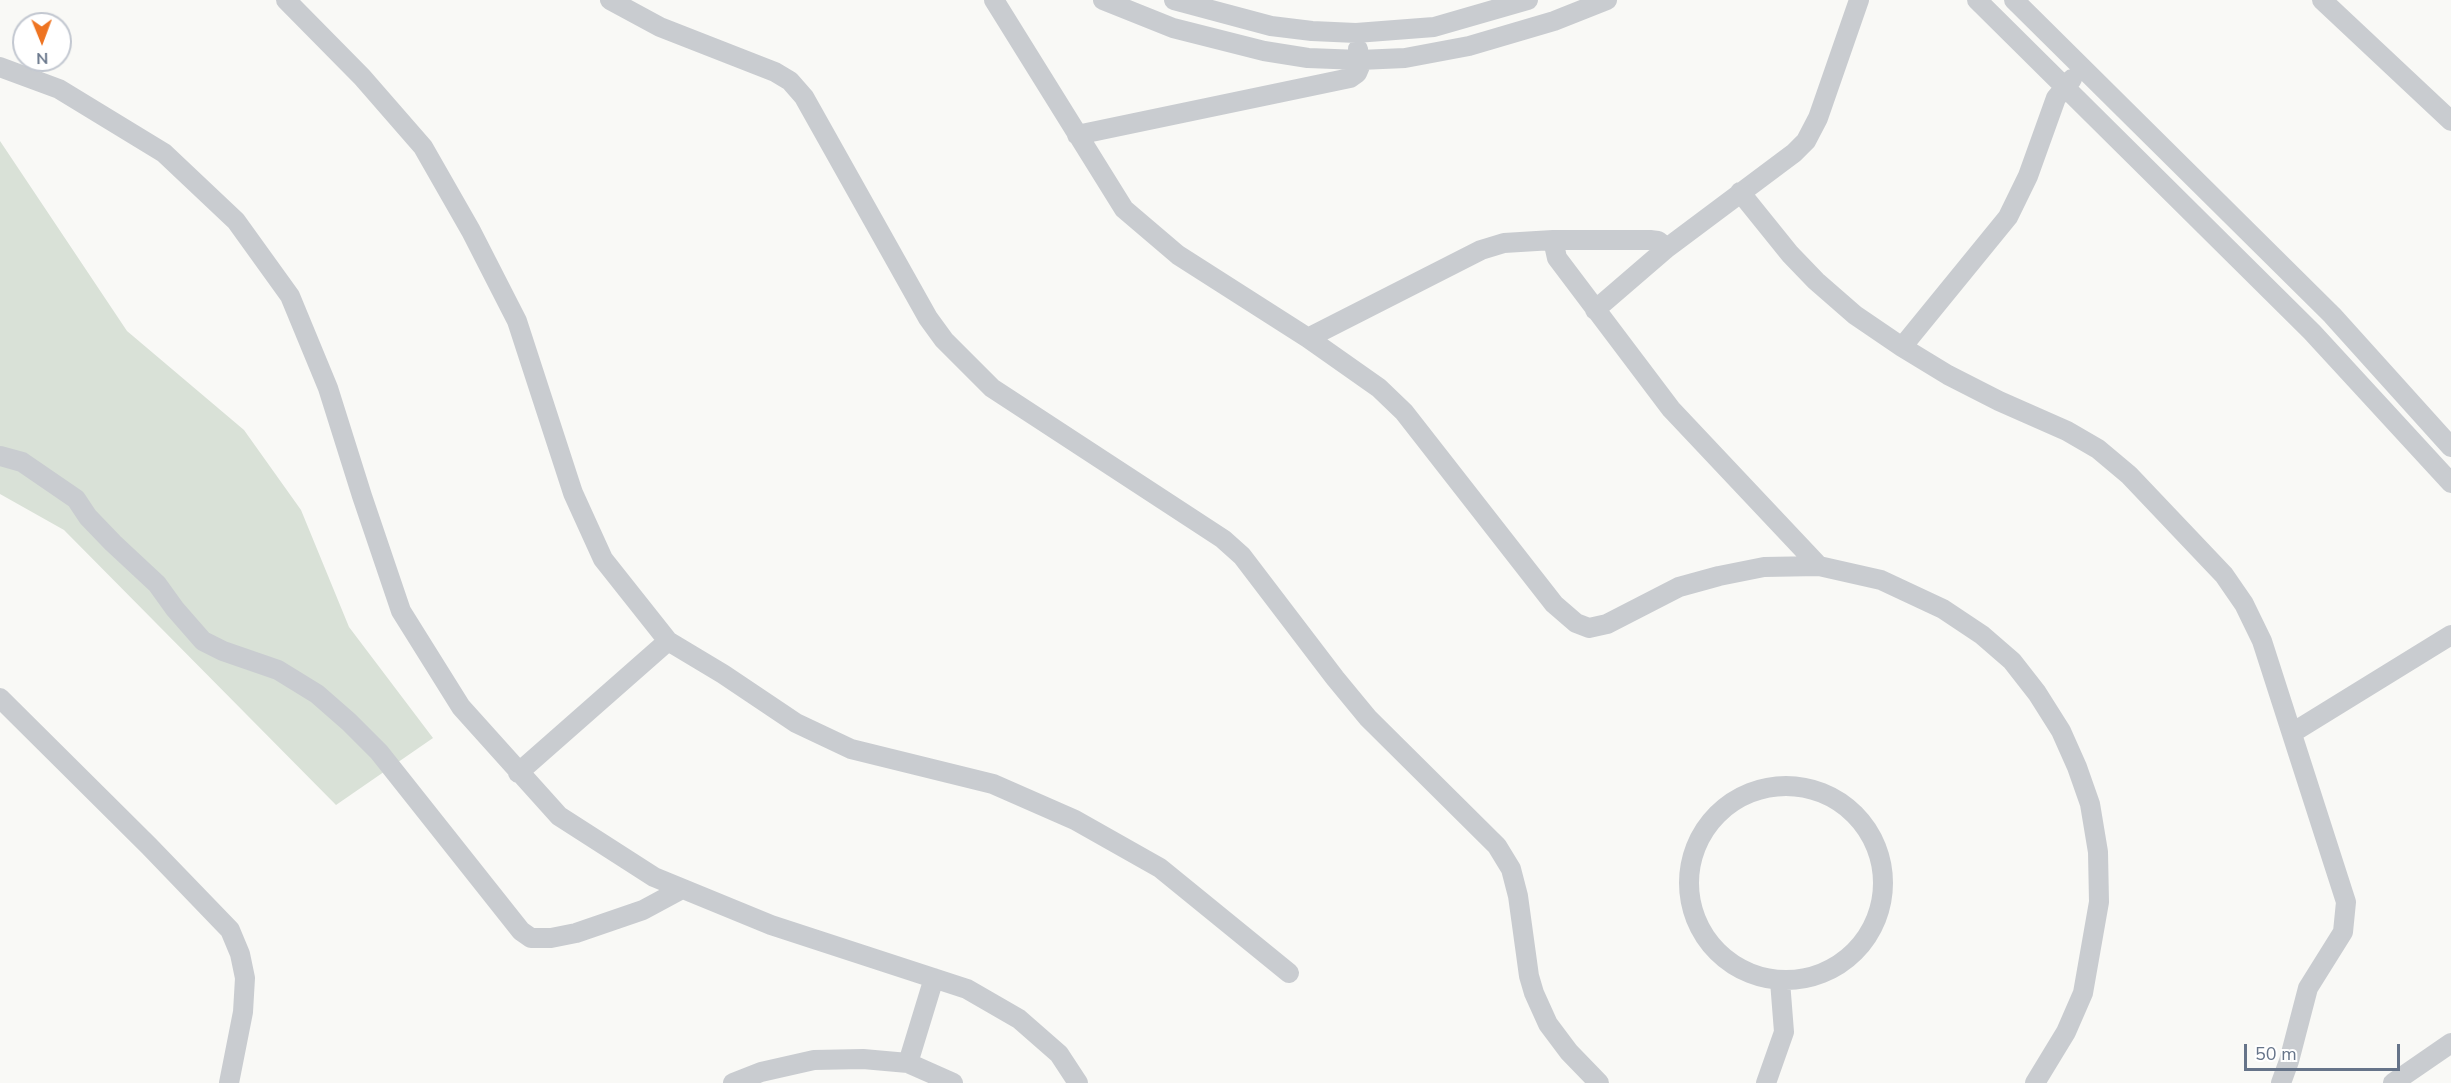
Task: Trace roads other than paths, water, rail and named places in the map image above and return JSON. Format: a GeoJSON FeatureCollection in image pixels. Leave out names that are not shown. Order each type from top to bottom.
{"type":"FeatureCollection","features":[{"type":"Feature","properties":{"kind":"street"},"geometry":{"type":"LineString","coordinates":[[286,0],[362,77],[423,147],[471,231],[517,321],[573,493],[603,559],[668,640],[796,723],[851,749],[993,784],[1075,820],[1160,868],[1289,973]]}},
{"type":"Feature","properties":{"kind":"street"},"geometry":{"type":"LineString","coordinates":[[610,0],[660,27],[775,72],[790,81],[804,97],[928,318],[944,340],[992,388],[1185,513],[1223,539],[1242,556],[1368,718],[1497,846],[1511,869],[1518,896],[1529,976],[1534,993],[1548,1024],[1569,1052],[1599,1083]]}},
{"type":"Feature","properties":{"kind":"street"},"geometry":{"type":"LineString","coordinates":[[994,0],[1124,209],[1178,255],[1308,338],[1379,388],[1404,412],[1554,604],[1576,623],[1589,628],[1607,624],[1678,587],[1719,576],[1764,567],[1819,566],[1881,580],[1943,609],[1982,634],[2012,661],[2037,693],[2061,731],[2090,804],[2098,852],[2099,902],[2083,993],[2066,1032],[2035,1083]]}},
{"type":"Feature","properties":{"kind":"street"},"geometry":{"type":"LineString","coordinates":[[1103,0],[1173,28],[1264,51],[1308,58],[1360,60],[1405,58],[1469,46],[1554,21],[1607,0]]}},
{"type":"Feature","properties":{"kind":"street"},"geometry":{"type":"LineString","coordinates":[[1174,0],[1271,26],[1356,33],[1434,27],[1528,0]]}},
{"type":"Feature","properties":{"kind":"street"},"geometry":{"type":"LineString","coordinates":[[1595,310],[1667,248],[1794,153],[1806,141],[1818,118],[1859,0]]}},
{"type":"Feature","properties":{"kind":"street"},"geometry":{"type":"LineString","coordinates":[[1977,0],[2312,332],[2451,483]]}},
{"type":"Feature","properties":{"kind":"street"},"geometry":{"type":"LineString","coordinates":[[2014,0],[2332,315],[2451,447]]}},
{"type":"Feature","properties":{"kind":"street"},"geometry":{"type":"LineString","coordinates":[[2322,0],[2451,121]]}},
{"type":"Feature","properties":{"kind":"street"},"geometry":{"type":"LineString","coordinates":[[1077,135],[1350,78],[1357,73],[1360,60],[1356,33]]}},
{"type":"Feature","properties":{"kind":"street"},"geometry":{"type":"LineString","coordinates":[[0,67],[59,89],[164,153],[236,221],[290,296],[328,388],[401,611],[461,707],[559,816],[654,877],[682,889],[771,925],[967,989],[1020,1019],[1059,1054],[1078,1083]]}},
{"type":"Feature","properties":{"kind":"street"},"geometry":{"type":"LineString","coordinates":[[1902,347],[2008,217],[2028,176],[2056,98],[2082,69]]}},
{"type":"Feature","properties":{"kind":"street"},"geometry":{"type":"LineString","coordinates":[[1740,192],[1790,254],[1816,281],[1855,315],[1902,347],[1999,401],[2067,431],[2098,450],[2128,475],[2224,575],[2244,604],[2262,641],[2346,902],[2347,915],[2343,932],[2308,988],[2281,1083]]}},
{"type":"Feature","properties":{"kind":"street"},"geometry":{"type":"LineString","coordinates":[[1308,338],[1481,250],[1504,243],[1553,240],[1650,240],[1659,241],[1667,248]]}},
{"type":"Feature","properties":{"kind":"street"},"geometry":{"type":"LineString","coordinates":[[1553,240],[1557,258],[1671,409],[1819,566]]}},
{"type":"Feature","properties":{"kind":"street"},"geometry":{"type":"LineString","coordinates":[[0,456],[22,462],[76,499],[88,517],[157,584],[203,641],[223,651],[278,670],[317,694],[349,722],[386,760],[521,931],[531,938],[551,938],[576,933],[643,910],[682,889]]}},
{"type":"Feature","properties":{"kind":"street"},"geometry":{"type":"LineString","coordinates":[[2292,733],[2451,635]]}},
{"type":"Feature","properties":{"kind":"street"},"geometry":{"type":"LineString","coordinates":[[518,772],[668,640]]}},
{"type":"Feature","properties":{"kind":"street"},"geometry":{"type":"LineString","coordinates":[[0,698],[230,930],[240,954],[245,978],[243,1012],[229,1083]]}},
{"type":"Feature","properties":{"kind":"street"},"geometry":{"type":"LineString","coordinates":[[1792,785],[1822,792],[1849,807],[1869,830],[1881,858],[1884,889],[1877,919],[1862,945],[1838,966],[1810,978],[1780,981],[1746,973],[1718,954],[1698,926],[1688,894],[1690,860],[1704,829],[1727,804],[1758,789],[1792,785]]}},
{"type":"Feature","properties":{"kind":"street"},"geometry":{"type":"LineString","coordinates":[[908,1063],[934,978]]}},
{"type":"Feature","properties":{"kind":"street"},"geometry":{"type":"LineString","coordinates":[[1766,1083],[1784,1032],[1780,981]]}},
{"type":"Feature","properties":{"kind":"street"},"geometry":{"type":"LineString","coordinates":[[2393,1083],[2451,1043]]}},
{"type":"Feature","properties":{"kind":"street"},"geometry":{"type":"LineString","coordinates":[[733,1083],[761,1072],[814,1060],[863,1059],[908,1063],[953,1083]]}}]}
